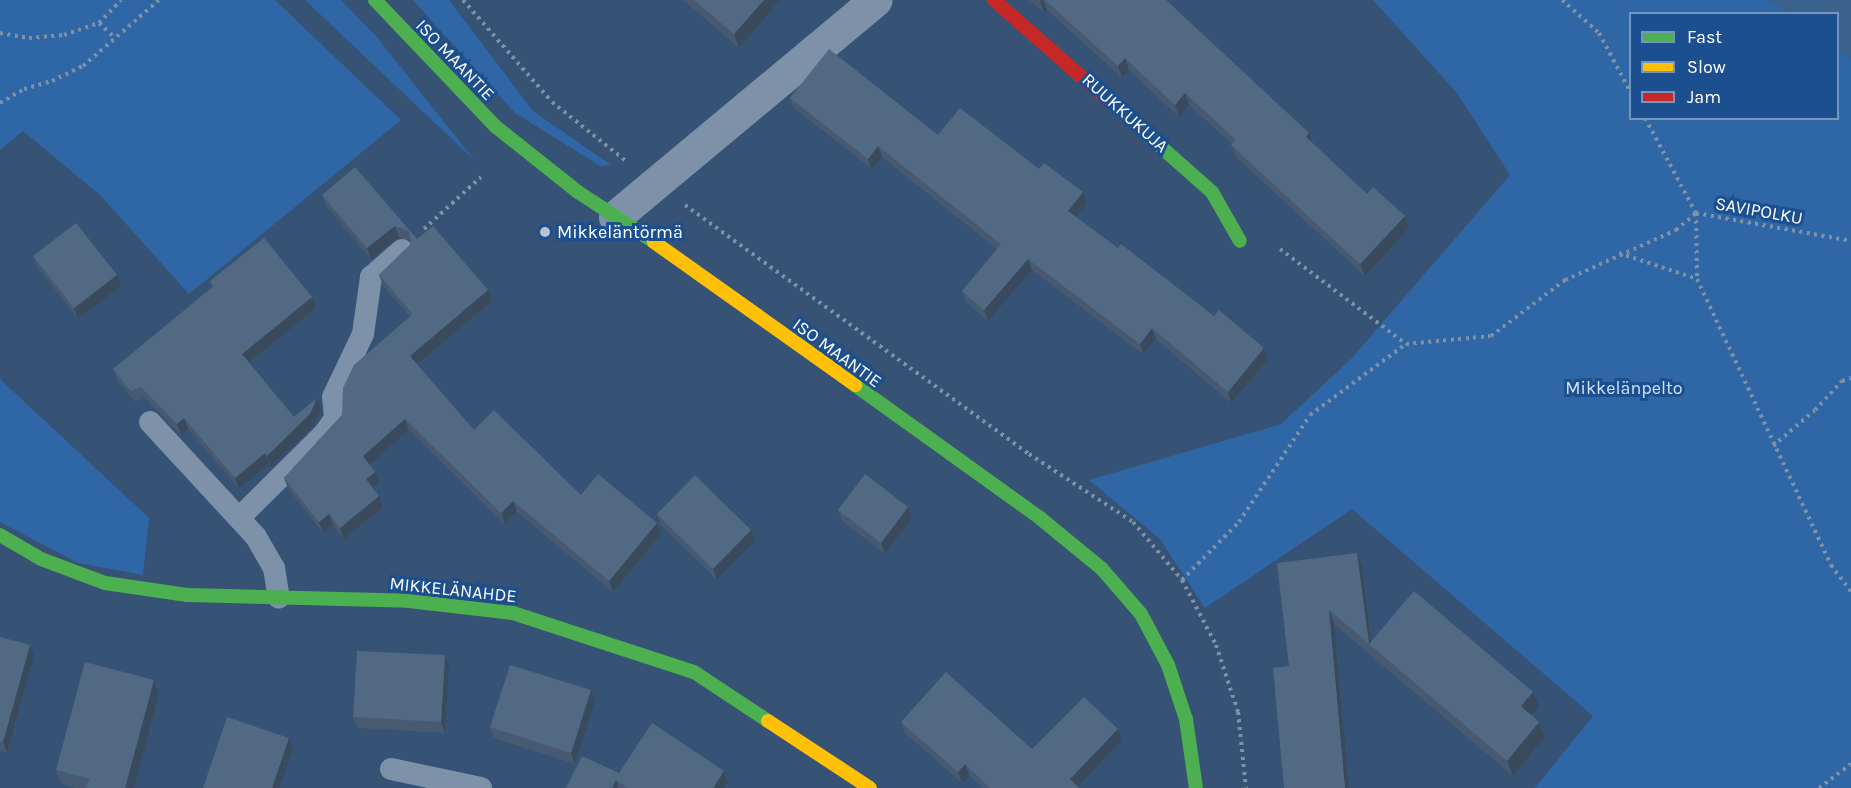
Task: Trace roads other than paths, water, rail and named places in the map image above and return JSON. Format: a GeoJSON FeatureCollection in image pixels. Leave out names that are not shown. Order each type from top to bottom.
{"type":"FeatureCollection","features":[{"type":"Feature","properties":{"kind":"street","name":"ISO MAANTIE"},"geometry":{"type":"LineString","coordinates":[[375,0],[495,126],[615,217],[1040,518],[1102,569],[1141,614],[1168,665],[1186,719],[1196,788]]}},
{"type":"Feature","properties":{"kind":"street"},"geometry":{"type":"LineString","coordinates":[[615,217],[875,0]]}},
{"type":"Feature","properties":{"kind":"street","name":"RUUKKUKUJA"},"geometry":{"type":"LineString","coordinates":[[994,0],[1212,192],[1240,241]]}},
{"type":"Feature","properties":{"kind":"street","name":"MIKKELÄNAHDE"},"geometry":{"type":"LineString","coordinates":[[0,535],[41,559],[105,583],[187,596],[409,601],[513,614],[595,637],[694,672],[870,788]]}},
{"type":"Feature","properties":{"kind":"lane"},"geometry":{"type":"LineString","coordinates":[[238,518],[324,434],[334,418],[333,397],[363,334],[371,277],[402,250]]}},
{"type":"Feature","properties":{"kind":"lane"},"geometry":{"type":"LineString","coordinates":[[150,422],[256,537],[274,568],[279,598]]}},
{"type":"Feature","properties":{"kind":"lane"},"geometry":{"type":"LineString","coordinates":[[391,769],[481,788]]}},
{"type":"Feature","properties":{"kind":"place","name":"Mikkeläntörmä"},"geometry":{"type":"Point","coordinates":[545,232]}},
{"type":"Feature","properties":{"kind":"park label","name":"Mikkelänpelto"},"geometry":{"type":"Point","coordinates":[1624,388]}}]}
